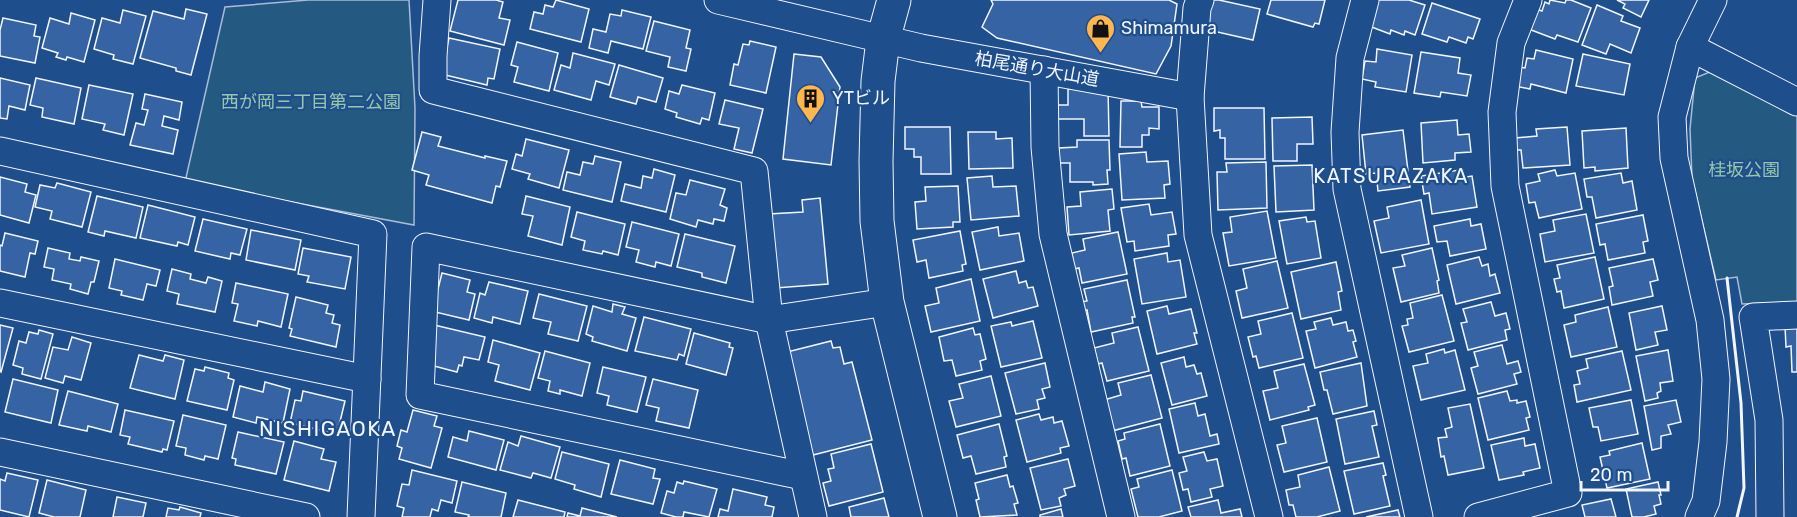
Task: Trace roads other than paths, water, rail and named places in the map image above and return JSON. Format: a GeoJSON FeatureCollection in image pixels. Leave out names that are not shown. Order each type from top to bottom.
{"type":"FeatureCollection","features":[{"type":"Feature","properties":{"kind":"street"},"geometry":{"type":"LineString","coordinates":[[437,0],[433,90],[754,171],[769,320],[813,517]]}},
{"type":"Feature","properties":{"kind":"street","name":"柏尾通り大山道"},"geometry":{"type":"LineString","coordinates":[[718,0],[883,40],[1190,97]]}},
{"type":"Feature","properties":{"kind":"street"},"geometry":{"type":"LineString","coordinates":[[894,0],[883,40],[878,81],[876,160],[878,221],[887,302],[940,517]]}},
{"type":"Feature","properties":{"kind":"street"},"geometry":{"type":"LineString","coordinates":[[1200,0],[1197,8],[1190,97],[1198,235],[1269,517]]}},
{"type":"Feature","properties":{"kind":"street"},"geometry":{"type":"LineString","coordinates":[[1365,0],[1350,58],[1345,132],[1347,189],[1419,517]]}},
{"type":"Feature","properties":{"kind":"street"},"geometry":{"type":"LineString","coordinates":[[1478,517],[1568,493],[1505,186],[1502,112],[1511,43],[1528,0]]}},
{"type":"Feature","properties":{"kind":"street"},"geometry":{"type":"LineString","coordinates":[[1699,517],[1706,501],[1716,379],[1710,320],[1674,158],[1672,117],[1690,47],[1713,0]]}},
{"type":"Feature","properties":{"kind":"street"},"geometry":{"type":"LineString","coordinates":[[1690,47],[1797,102]]}},
{"type":"Feature","properties":{"kind":"street"},"geometry":{"type":"LineString","coordinates":[[1044,70],[1045,147],[1053,234],[1121,517]]}},
{"type":"Feature","properties":{"kind":"street"},"geometry":{"type":"LineString","coordinates":[[0,151],[373,234],[361,517]]}},
{"type":"Feature","properties":{"kind":"street"},"geometry":{"type":"LineString","coordinates":[[803,476],[420,395],[426,247],[769,320],[887,302]]}},
{"type":"Feature","properties":{"kind":"street"},"geometry":{"type":"LineString","coordinates":[[0,303],[367,379]]}},
{"type":"Feature","properties":{"kind":"street"},"geometry":{"type":"LineString","coordinates":[[1770,517],[1769,420],[1753,317],[1797,315]]}},
{"type":"Feature","properties":{"kind":"street"},"geometry":{"type":"LineString","coordinates":[[0,452],[306,517]]}},
{"type":"Feature","properties":{"kind":"place","name":"Shimamura"},"geometry":{"type":"Point","coordinates":[1100,54]}},
{"type":"Feature","properties":{"kind":"place","name":"YTビル"},"geometry":{"type":"Point","coordinates":[811,124]}},
{"type":"Feature","properties":{"kind":"district","name":"KATSURAZAKA"},"geometry":{"type":"Point","coordinates":[1391,176]}},
{"type":"Feature","properties":{"kind":"district","name":"NISHIGAOKA"},"geometry":{"type":"Point","coordinates":[328,429]}},
{"type":"Feature","properties":{"kind":"park label","name":"西が岡三丁目第二公園"},"geometry":{"type":"Point","coordinates":[311,102]}},
{"type":"Feature","properties":{"kind":"park label","name":"桂坂公園"},"geometry":{"type":"Point","coordinates":[1744,170]}}]}
